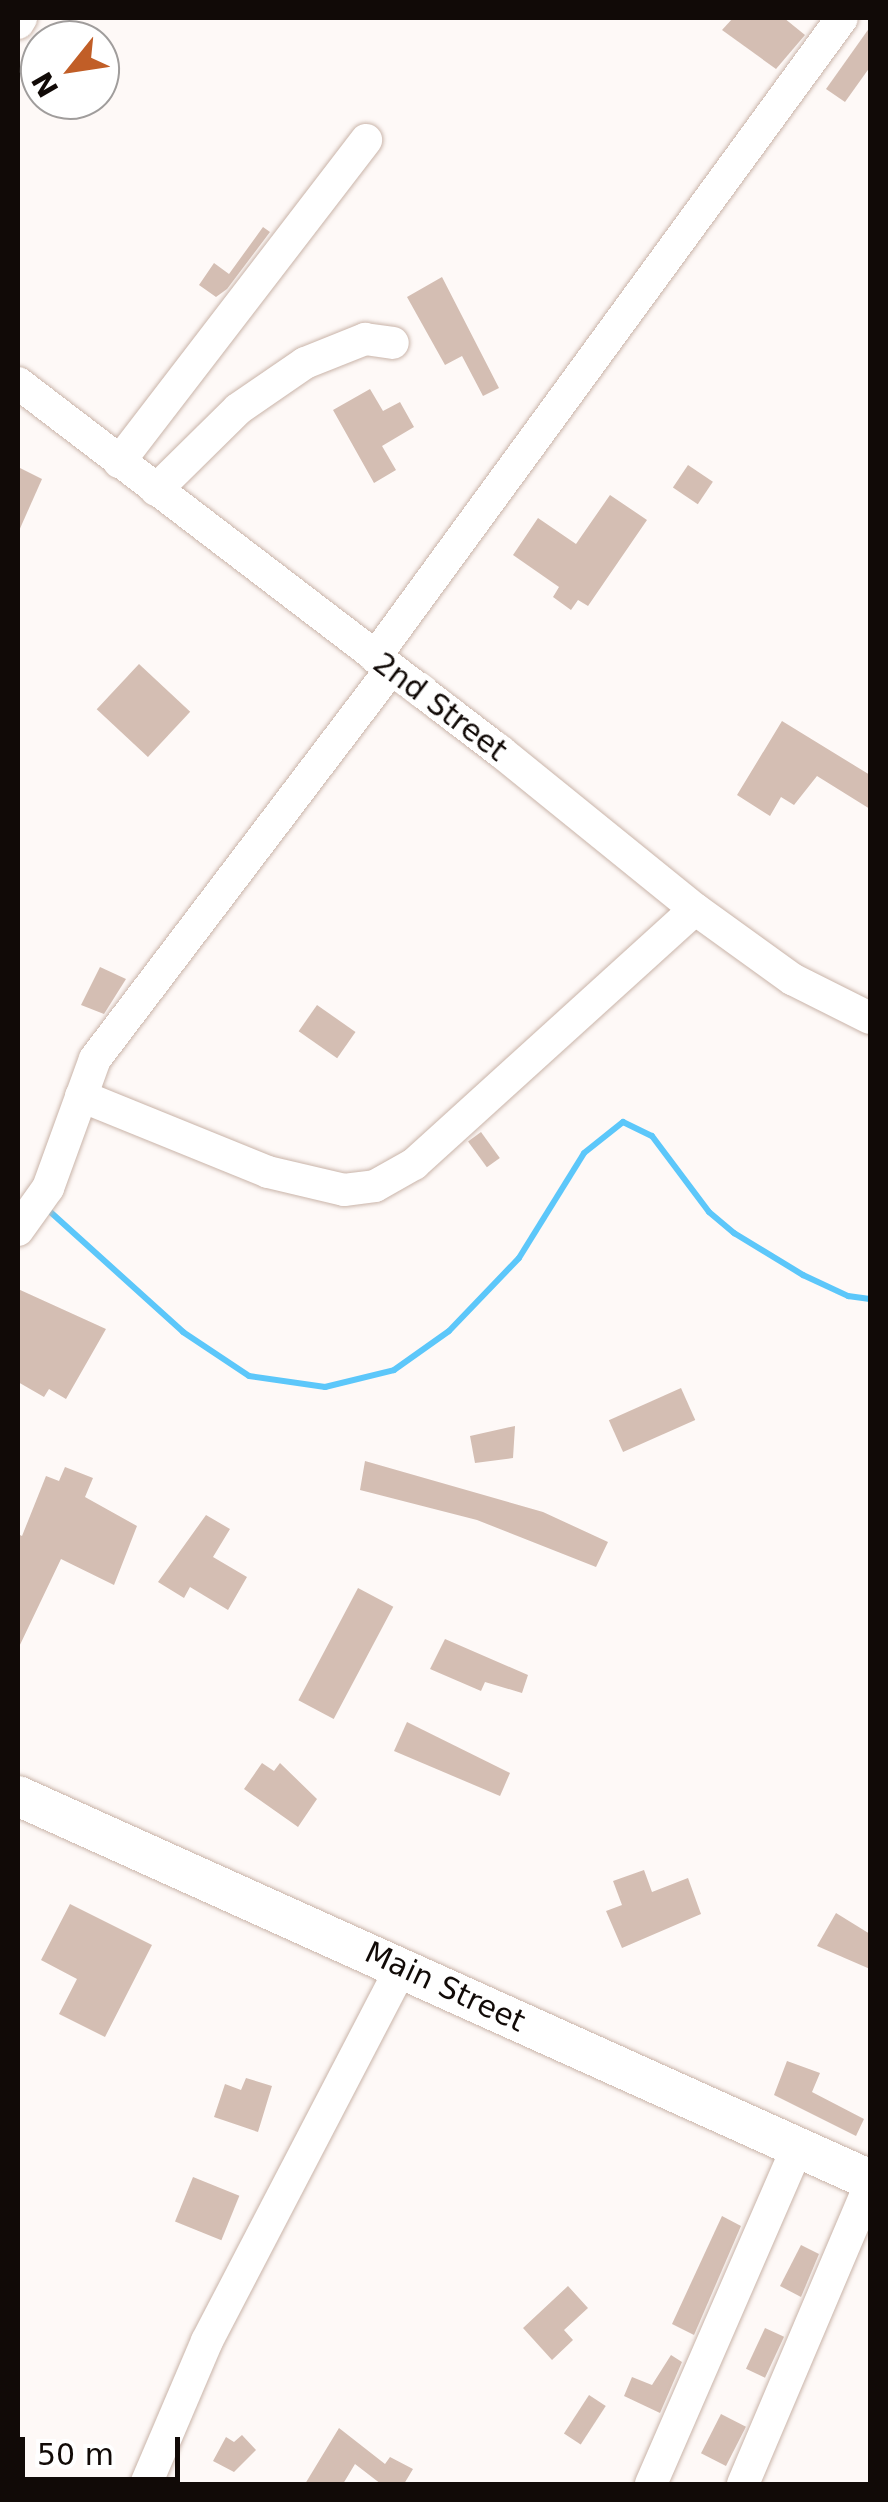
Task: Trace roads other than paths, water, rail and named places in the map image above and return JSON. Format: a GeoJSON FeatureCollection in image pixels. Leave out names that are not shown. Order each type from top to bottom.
{"type":"FeatureCollection","features":[{"type":"Feature","properties":{"kind":"main road","name":"Main Street"},"geometry":{"type":"LineString","coordinates":[[18,1796],[402,1967],[870,2183]]}},
{"type":"Feature","properties":{"kind":"street"},"geometry":{"type":"LineString","coordinates":[[23,1224],[48,1188],[94,1058],[383,663],[842,18]]}},
{"type":"Feature","properties":{"kind":"street"},"geometry":{"type":"LineString","coordinates":[[120,462],[366,140]]}},
{"type":"Feature","properties":{"kind":"street"},"geometry":{"type":"LineString","coordinates":[[156,490],[238,410],[304,363],[365,339],[393,343]]}},
{"type":"Feature","properties":{"kind":"street","name":"2nd Street"},"geometry":{"type":"LineString","coordinates":[[18,383],[383,663],[695,910],[792,979],[870,1018]]}},
{"type":"Feature","properties":{"kind":"street"},"geometry":{"type":"LineString","coordinates":[[81,1096],[268,1172],[344,1190],[375,1186],[414,1164],[695,910]]}},
{"type":"Feature","properties":{"kind":"street"},"geometry":{"type":"LineString","coordinates":[[146,2484],[207,2341],[402,1967]]}},
{"type":"Feature","properties":{"kind":"street"},"geometry":{"type":"LineString","coordinates":[[650,2484],[797,2148]]}},
{"type":"Feature","properties":{"kind":"street"},"geometry":{"type":"LineString","coordinates":[[743,2484],[805,2351],[870,2183]]}},
{"type":"Feature","properties":{"kind":"waterway"},"geometry":{"type":"LineString","coordinates":[[46,1208],[183,1332],[249,1376],[325,1387],[394,1370],[449,1331],[519,1258],[584,1153],[623,1122],[652,1136],[709,1212],[734,1233],[803,1275],[848,1296],[870,1299]]}}]}
